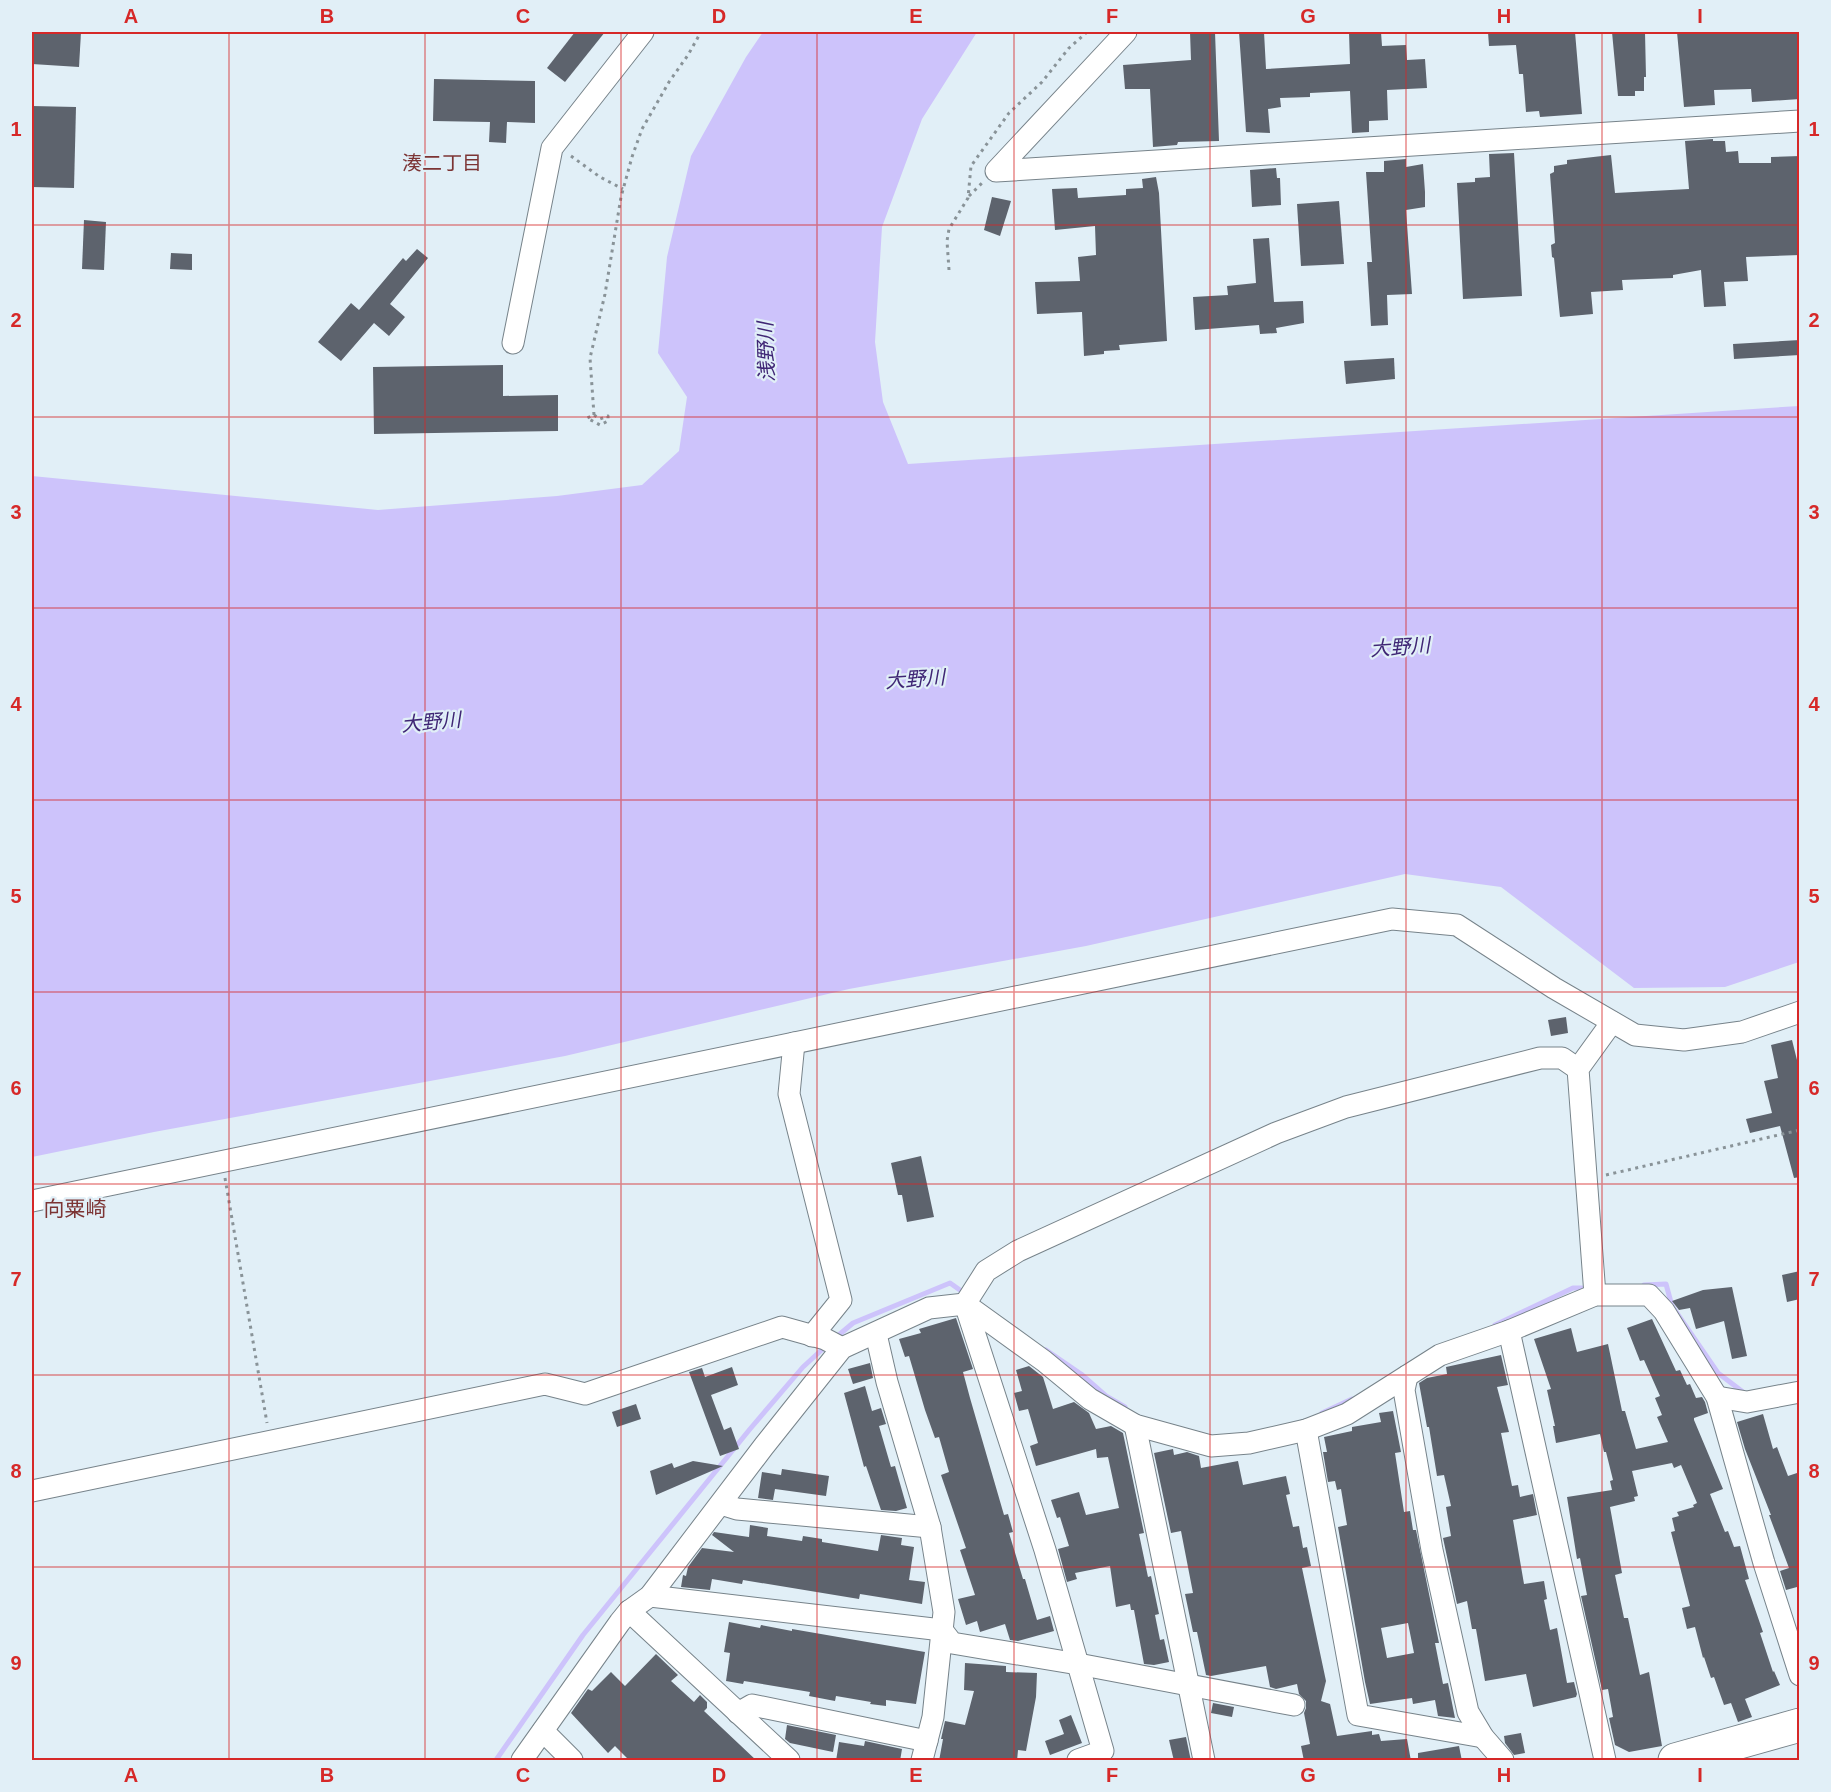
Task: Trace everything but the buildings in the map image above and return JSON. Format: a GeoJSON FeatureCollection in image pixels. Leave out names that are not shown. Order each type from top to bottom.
{"type":"FeatureCollection","features":[{"type":"Feature","properties":{"kind":"main road"},"geometry":{"type":"LineString","coordinates":[[1675,1761],[1800,1725]]}},
{"type":"Feature","properties":{"kind":"street"},"geometry":{"type":"LineString","coordinates":[[513,343],[552,148],[644,32]]}},
{"type":"Feature","properties":{"kind":"street"},"geometry":{"type":"LineString","coordinates":[[1126,32],[996,171],[1800,121]]}},
{"type":"Feature","properties":{"kind":"street"},"geometry":{"type":"LineString","coordinates":[[32,1201],[1392,919],[1458,925],[1554,988],[1635,1035],[1684,1040],[1742,1032],[1800,1012]]}},
{"type":"Feature","properties":{"kind":"street"},"geometry":{"type":"LineString","coordinates":[[1595,1295],[1578,1069],[1612,1022]]}},
{"type":"Feature","properties":{"kind":"street"},"geometry":{"type":"LineString","coordinates":[[522,1761],[629,1611],[650,1596],[721,1504],[828,1341],[841,1300],[789,1094],[794,1043]]}},
{"type":"Feature","properties":{"kind":"street"},"geometry":{"type":"LineString","coordinates":[[32,1491],[545,1384],[585,1394],[782,1327],[828,1341],[876,1334],[899,1320],[929,1308],[968,1298],[986,1271],[1018,1251],[1276,1132],[1347,1107],[1540,1058],[1562,1058],[1578,1069]]}},
{"type":"Feature","properties":{"kind":"street"},"geometry":{"type":"LineString","coordinates":[[968,1298],[1090,1400],[1135,1425],[1211,1446],[1249,1443],[1306,1430],[1347,1414],[1440,1355],[1509,1331],[1595,1295],[1649,1295],[1664,1311],[1717,1397],[1764,1563],[1800,1675]]}},
{"type":"Feature","properties":{"kind":"street"},"geometry":{"type":"LineString","coordinates":[[968,1298],[1046,1550],[1103,1751],[1078,1761]]}},
{"type":"Feature","properties":{"kind":"street"},"geometry":{"type":"LineString","coordinates":[[1509,1331],[1605,1761]]}},
{"type":"Feature","properties":{"kind":"street"},"geometry":{"type":"LineString","coordinates":[[738,1713],[752,1705],[924,1751],[933,1717],[944,1612],[930,1527],[887,1382],[876,1334]]}},
{"type":"Feature","properties":{"kind":"street"},"geometry":{"type":"LineString","coordinates":[[1407,1376],[1404,1390],[1432,1550],[1468,1712],[1503,1761]]}},
{"type":"Feature","properties":{"kind":"street"},"geometry":{"type":"LineString","coordinates":[[1717,1397],[1747,1402],[1800,1392]]}},
{"type":"Feature","properties":{"kind":"street"},"geometry":{"type":"LineString","coordinates":[[1135,1425],[1204,1761]]}},
{"type":"Feature","properties":{"kind":"street"},"geometry":{"type":"LineString","coordinates":[[1306,1430],[1358,1715],[1484,1737]]}},
{"type":"Feature","properties":{"kind":"street"},"geometry":{"type":"LineString","coordinates":[[721,1504],[737,1509],[930,1527]]}},
{"type":"Feature","properties":{"kind":"street"},"geometry":{"type":"LineString","coordinates":[[650,1596],[942,1630],[952,1643],[1078,1664],[1294,1705]]}},
{"type":"Feature","properties":{"kind":"street"},"geometry":{"type":"LineString","coordinates":[[629,1611],[789,1761]]}},
{"type":"Feature","properties":{"kind":"street"},"geometry":{"type":"LineString","coordinates":[[543,1731],[572,1761]]}},
{"type":"Feature","properties":{"kind":"path"},"geometry":{"type":"LineString","coordinates":[[594,416],[590,358],[632,157],[642,129],[701,32]]}},
{"type":"Feature","properties":{"kind":"path"},"geometry":{"type":"LineString","coordinates":[[555,144],[590,170],[624,189]]}},
{"type":"Feature","properties":{"kind":"path"},"geometry":{"type":"LineString","coordinates":[[594,416],[600,419],[608,416],[608,420],[600,425],[587,418],[594,416]]}},
{"type":"Feature","properties":{"kind":"path"},"geometry":{"type":"LineString","coordinates":[[1586,1180],[1800,1130]]}},
{"type":"Feature","properties":{"kind":"path"},"geometry":{"type":"LineString","coordinates":[[222,1162],[270,1442]]}},
{"type":"Feature","properties":{"kind":"water"},"geometry":{"type":"Polygon","coordinates":[[[763,32],[977,32],[922,119],[882,227],[875,342],[883,402],[908,464],[1799,406],[1799,962],[1725,987],[1634,988],[1501,887],[1405,874],[1086,946],[849,989],[565,1056],[154,1132],[32,1157],[32,476],[378,510],[557,496],[642,485],[679,451],[687,397],[658,353],[667,257],[691,156],[746,57],[763,32]]]}},
{"type":"Feature","properties":{"kind":"waterway"},"geometry":{"type":"LineString","coordinates":[[834,1339],[853,1323],[950,1283],[967,1295]]}},
{"type":"Feature","properties":{"kind":"waterway"},"geometry":{"type":"LineString","coordinates":[[1644,1285],[1666,1284],[1672,1306],[1718,1373],[1743,1392]]}},
{"type":"Feature","properties":{"kind":"waterway"},"geometry":{"type":"LineString","coordinates":[[1495,1325],[1573,1288],[1582,1288]]}},
{"type":"Feature","properties":{"kind":"waterway"},"geometry":{"type":"LineString","coordinates":[[496,1760],[583,1635],[750,1429],[803,1367],[827,1345]]}},
{"type":"Feature","properties":{"kind":"waterway"},"geometry":{"type":"LineString","coordinates":[[1046,1350],[1081,1374],[1106,1396],[1125,1407]]}},
{"type":"Feature","properties":{"kind":"waterway"},"geometry":{"type":"LineString","coordinates":[[1322,1413],[1352,1399]]}},
{"type":"Feature","properties":{"kind":"district","name":"湊二丁目"},"geometry":{"type":"Point","coordinates":[442,163]}},
{"type":"Feature","properties":{"kind":"district","name":"向粟崎"},"geometry":{"type":"Point","coordinates":[75,1209]}},
{"type":"Feature","properties":{"kind":"water label","name":"浅野川"},"geometry":{"type":"Point","coordinates":[766,352]}},
{"type":"Feature","properties":{"kind":"water label","name":"大野川"},"geometry":{"type":"Point","coordinates":[1400,647]}},
{"type":"Feature","properties":{"kind":"water label","name":"大野川"},"geometry":{"type":"Point","coordinates":[915,679]}},
{"type":"Feature","properties":{"kind":"water label","name":"大野川"},"geometry":{"type":"Point","coordinates":[431,722]}}]}
